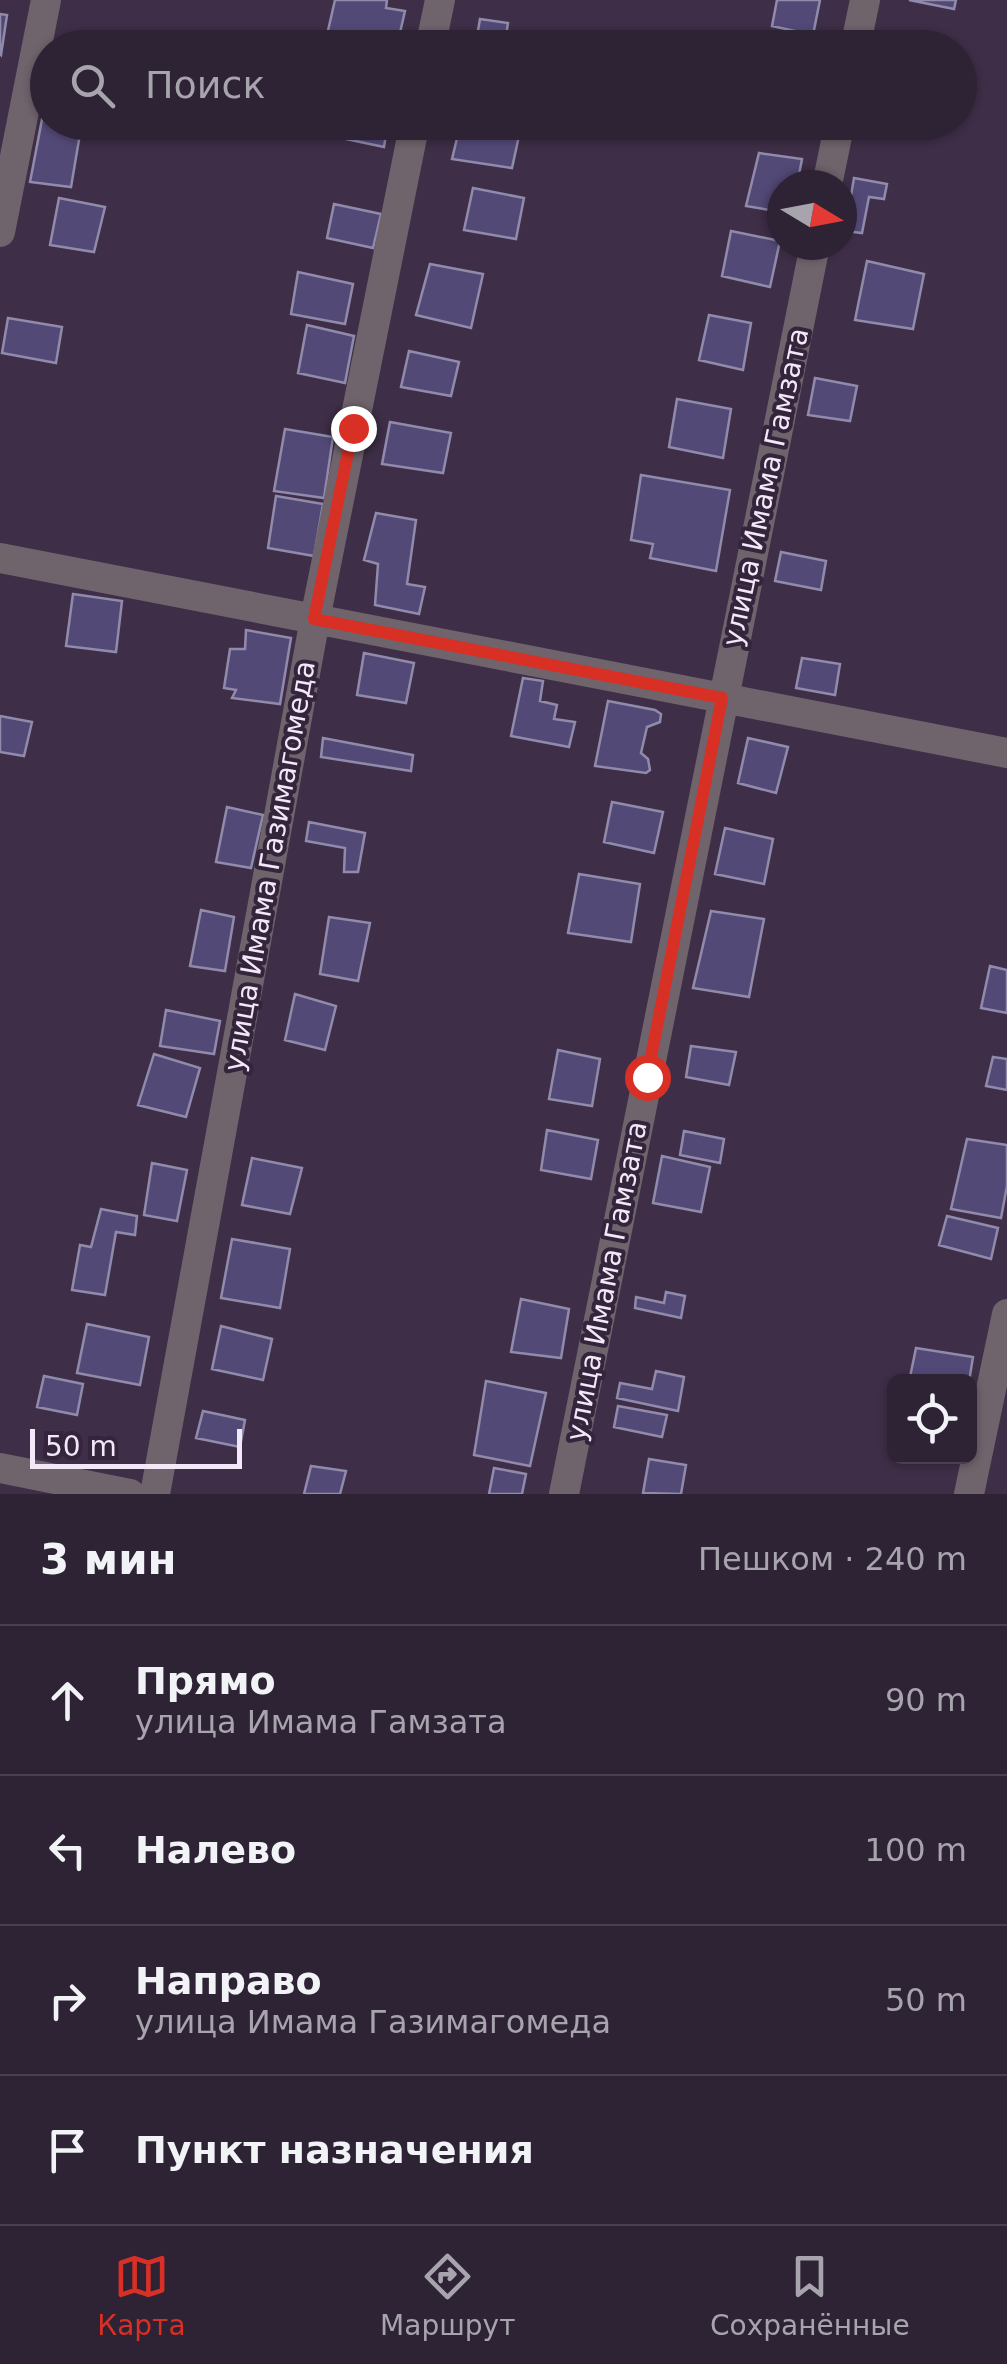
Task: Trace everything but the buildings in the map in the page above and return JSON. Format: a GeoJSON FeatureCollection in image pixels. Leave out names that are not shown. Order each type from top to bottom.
{"type":"FeatureCollection","features":[{"type":"Feature","properties":{"kind":"street"},"geometry":{"type":"LineString","coordinates":[[40,30],[46,0]]}},
{"type":"Feature","properties":{"kind":"street"},"geometry":{"type":"LineString","coordinates":[[434,30],[440,0]]}},
{"type":"Feature","properties":{"kind":"street"},"geometry":{"type":"LineString","coordinates":[[859,30],[865,0]]}},
{"type":"Feature","properties":{"kind":"street"},"geometry":{"type":"LineString","coordinates":[[0,232],[30,81]]}},
{"type":"Feature","properties":{"kind":"street","name":"улица Имама Газимагомеда"},"geometry":{"type":"LineString","coordinates":[[155,1494],[314,619],[411,140]]}},
{"type":"Feature","properties":{"kind":"street"},"geometry":{"type":"LineString","coordinates":[[830,170],[836,140]]}},
{"type":"Feature","properties":{"kind":"street","name":"улица Имама Гамзата"},"geometry":{"type":"LineString","coordinates":[[564,1494],[812,260]]}},
{"type":"Feature","properties":{"kind":"street"},"geometry":{"type":"LineString","coordinates":[[0,558],[1007,752]]}},
{"type":"Feature","properties":{"kind":"street"},"geometry":{"type":"LineString","coordinates":[[970,1494],[1007,1314]]}},
{"type":"Feature","properties":{"kind":"street"},"geometry":{"type":"LineString","coordinates":[[0,1468],[130,1494]]}},
{"type":"Feature","properties":{"kind":"route"},"geometry":{"type":"LineString","coordinates":[[353,428],[314,619],[722,698],[647,1077]]}}]}
